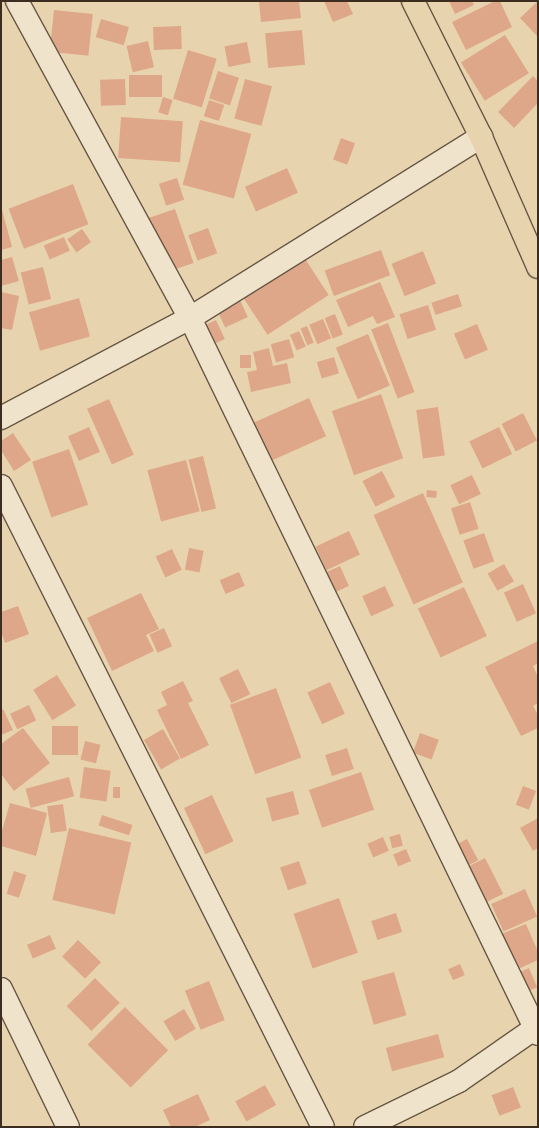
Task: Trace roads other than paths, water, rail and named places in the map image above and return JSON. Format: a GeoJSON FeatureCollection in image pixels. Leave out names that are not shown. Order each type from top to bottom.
{"type":"FeatureCollection","features":[{"type":"Feature","properties":{"kind":"main road"},"geometry":{"type":"LineString","coordinates":[[413,1],[481,137],[538,266]]}},
{"type":"Feature","properties":{"kind":"street"},"geometry":{"type":"LineString","coordinates":[[17,1],[190,318],[537,1029],[459,1081],[365,1127]]}},
{"type":"Feature","properties":{"kind":"street"},"geometry":{"type":"LineString","coordinates":[[1,418],[190,318],[481,137]]}},
{"type":"Feature","properties":{"kind":"street"},"geometry":{"type":"LineString","coordinates":[[1,486],[322,1127]]}},
{"type":"Feature","properties":{"kind":"street"},"geometry":{"type":"LineString","coordinates":[[1,989],[68,1127]]}}]}
